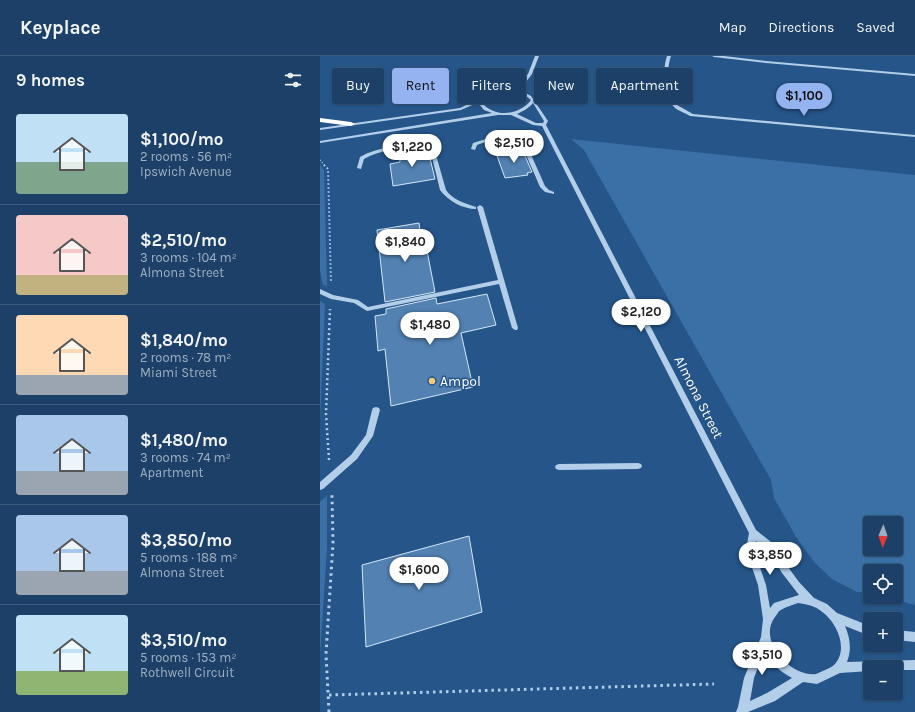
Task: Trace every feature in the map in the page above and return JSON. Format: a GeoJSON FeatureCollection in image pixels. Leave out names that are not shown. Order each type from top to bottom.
{"type":"FeatureCollection","features":[{"type":"Feature","properties":{"kind":"highway"},"geometry":{"type":"LineString","coordinates":[[320,120],[351,124]]}},
{"type":"Feature","properties":{"kind":"street"},"geometry":{"type":"LineString","coordinates":[[526,80],[530,74],[537,56]]}},
{"type":"Feature","properties":{"kind":"street"},"geometry":{"type":"LineString","coordinates":[[669,56],[666,67],[667,85],[674,106],[692,115],[915,136]]}},
{"type":"Feature","properties":{"kind":"street"},"geometry":{"type":"LineString","coordinates":[[714,56],[915,75]]}},
{"type":"Feature","properties":{"kind":"street"},"geometry":{"type":"LineString","coordinates":[[320,142],[510,113],[526,108],[532,101],[526,94]]}},
{"type":"Feature","properties":{"kind":"street","name":"Almona Street"},"geometry":{"type":"LineString","coordinates":[[532,101],[546,121],[544,125],[753,533],[773,549],[785,570],[796,585],[811,601]]}},
{"type":"Feature","properties":{"kind":"street"},"geometry":{"type":"LineString","coordinates":[[320,129],[452,111],[473,104]]}},
{"type":"Feature","properties":{"kind":"street"},"geometry":{"type":"LineString","coordinates":[[481,104],[483,108],[488,111],[502,114]]}},
{"type":"Feature","properties":{"kind":"street"},"geometry":{"type":"LineString","coordinates":[[510,113],[535,124],[544,125]]}},
{"type":"Feature","properties":{"kind":"street"},"geometry":{"type":"LineString","coordinates":[[473,149],[484,145],[520,141],[525,145],[543,187],[552,193]]}},
{"type":"Feature","properties":{"kind":"street"},"geometry":{"type":"LineString","coordinates":[[359,168],[362,158],[369,154],[420,145],[430,146],[432,148],[442,190],[454,201],[474,208]]}},
{"type":"Feature","properties":{"kind":"street"},"geometry":{"type":"LineString","coordinates":[[480,207],[515,328]]}},
{"type":"Feature","properties":{"kind":"street"},"geometry":{"type":"LineString","coordinates":[[320,291],[331,297],[356,301],[367,308],[502,281]]}},
{"type":"Feature","properties":{"kind":"street"},"geometry":{"type":"LineString","coordinates":[[320,487],[354,457],[370,436],[376,410]]}},
{"type":"Feature","properties":{"kind":"street"},"geometry":{"type":"LineString","coordinates":[[559,467],[638,466]]}},
{"type":"Feature","properties":{"kind":"street"},"geometry":{"type":"LineString","coordinates":[[753,533],[750,550],[762,585],[767,619]]}},
{"type":"Feature","properties":{"kind":"street"},"geometry":{"type":"LineString","coordinates":[[798,599],[811,601],[824,607],[835,617],[842,630],[846,643],[845,656],[838,668],[829,676],[816,679],[801,678],[788,672],[776,661],[768,648],[765,638],[767,619],[774,608],[785,600],[798,599]]}},
{"type":"Feature","properties":{"kind":"street"},"geometry":{"type":"LineString","coordinates":[[835,617],[863,628]]}},
{"type":"Feature","properties":{"kind":"street"},"geometry":{"type":"LineString","coordinates":[[903,636],[915,637]]}},
{"type":"Feature","properties":{"kind":"street"},"geometry":{"type":"LineString","coordinates":[[742,710],[749,678],[765,638]]}},
{"type":"Feature","properties":{"kind":"street"},"geometry":{"type":"LineString","coordinates":[[838,668],[915,665]]}},
{"type":"Feature","properties":{"kind":"street"},"geometry":{"type":"LineString","coordinates":[[742,710],[771,697],[801,678]]}},
{"type":"Feature","properties":{"kind":"path"},"geometry":{"type":"LineString","coordinates":[[320,160],[328,169],[331,297],[326,414],[332,492],[332,544],[326,654],[330,712]]}},
{"type":"Feature","properties":{"kind":"path"},"geometry":{"type":"LineString","coordinates":[[329,695],[714,684]]}},
{"type":"Feature","properties":{"kind":"shaded area"},"geometry":{"type":"Polygon","coordinates":[[[571,139],[915,175],[915,605],[903,602],[903,564],[863,564],[863,592],[857,592],[832,579],[815,563],[796,537],[774,498],[771,480],[584,150],[571,139]]]}},
{"type":"Feature","properties":{"kind":"shaded area"},"geometry":{"type":"Polygon","coordinates":[[[320,165],[324,170],[327,286],[323,285],[320,270],[320,165]]]}},
{"type":"Feature","properties":{"kind":"shaded area"},"geometry":{"type":"Polygon","coordinates":[[[320,301],[325,304],[320,420],[320,301]]]}},
{"type":"Feature","properties":{"kind":"shaded area"},"geometry":{"type":"Polygon","coordinates":[[[327,496],[327,548],[320,655],[320,502],[327,496]]]}},
{"type":"Feature","properties":{"kind":"building"},"geometry":{"type":"Polygon","coordinates":[[[419,148],[420,151],[428,150],[435,179],[393,186],[390,164],[400,162],[399,151],[419,148]]]}},
{"type":"Feature","properties":{"kind":"building"},"geometry":{"type":"Polygon","coordinates":[[[522,149],[532,172],[527,173],[528,175],[505,178],[496,153],[522,149]]]}},
{"type":"Feature","properties":{"kind":"building"},"geometry":{"type":"Polygon","coordinates":[[[419,223],[420,231],[423,230],[435,292],[385,302],[377,230],[419,223]]]}},
{"type":"Feature","properties":{"kind":"building"},"geometry":{"type":"Polygon","coordinates":[[[487,294],[496,325],[461,333],[473,387],[391,406],[385,349],[378,351],[375,316],[386,314],[386,309],[436,298],[437,304],[487,294]]]}},
{"type":"Feature","properties":{"kind":"building"},"geometry":{"type":"Polygon","coordinates":[[[469,536],[482,612],[366,647],[362,565],[469,536]]]}},
{"type":"Feature","properties":{"kind":"place","name":"Ampol"},"geometry":{"type":"Point","coordinates":[432,381]}}]}
